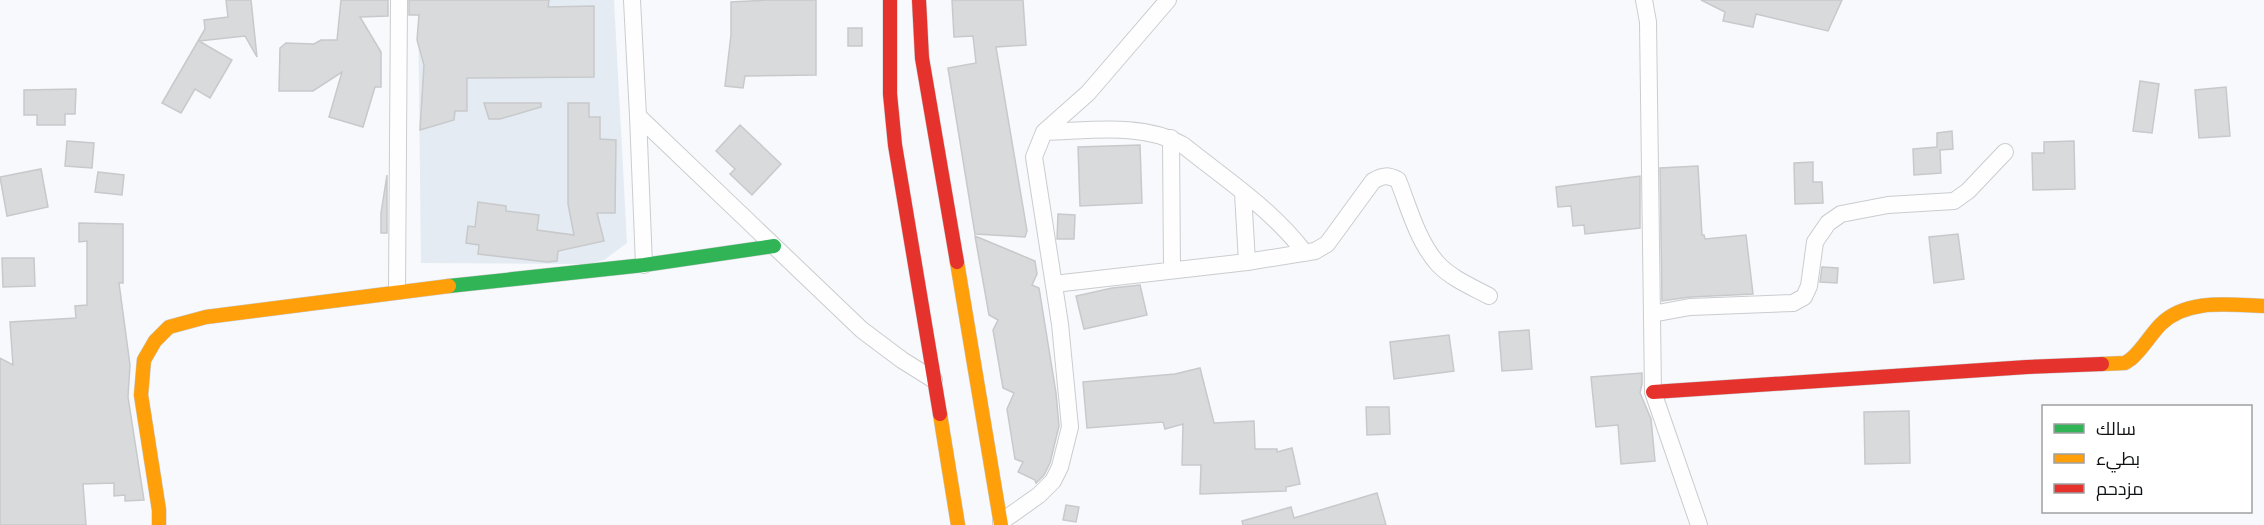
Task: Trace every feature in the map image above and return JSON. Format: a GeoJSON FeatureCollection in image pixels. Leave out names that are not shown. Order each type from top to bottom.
{"type":"FeatureCollection","features":[{"type":"Feature","properties":{"kind":"street"},"geometry":{"type":"LineString","coordinates":[[397,291],[399,0]]}},
{"type":"Feature","properties":{"kind":"street"},"geometry":{"type":"LineString","coordinates":[[632,0],[644,265]]}},
{"type":"Feature","properties":{"kind":"street"},"geometry":{"type":"LineString","coordinates":[[890,0],[890,94],[895,145],[958,525]]}},
{"type":"Feature","properties":{"kind":"street"},"geometry":{"type":"LineString","coordinates":[[919,0],[922,58],[1001,523],[1039,495],[1053,481],[1060,467],[1070,427],[1060,324],[1034,157],[1044,132],[1088,93],[1168,0]]}},
{"type":"Feature","properties":{"kind":"street"},"geometry":{"type":"LineString","coordinates":[[1644,0],[1648,22],[1653,392],[1699,525]]}},
{"type":"Feature","properties":{"kind":"street"},"geometry":{"type":"LineString","coordinates":[[638,116],[862,330],[902,360],[934,380]]}},
{"type":"Feature","properties":{"kind":"street"},"geometry":{"type":"LineString","coordinates":[[1044,132],[1131,130],[1171,138],[1183,145],[1290,232],[1305,253]]}},
{"type":"Feature","properties":{"kind":"street"},"geometry":{"type":"LineString","coordinates":[[1171,138],[1172,270]]}},
{"type":"Feature","properties":{"kind":"street"},"geometry":{"type":"LineString","coordinates":[[1652,314],[1690,307],[1793,303],[1804,297],[1809,286],[1815,242],[1828,223],[1841,214],[1879,207],[1954,201],[1968,191],[2005,152]]}},
{"type":"Feature","properties":{"kind":"street"},"geometry":{"type":"LineString","coordinates":[[1054,284],[1247,262],[1315,251],[1327,244],[1373,181],[1381,176],[1390,176],[1398,180],[1427,251],[1439,266],[1489,296]]}},
{"type":"Feature","properties":{"kind":"street"},"geometry":{"type":"LineString","coordinates":[[1243,193],[1247,262]]}},
{"type":"Feature","properties":{"kind":"street"},"geometry":{"type":"LineString","coordinates":[[159,525],[159,510],[141,395],[144,360],[155,341],[169,327],[206,317],[397,291],[644,265],[774,246]]}},
{"type":"Feature","properties":{"kind":"street"},"geometry":{"type":"LineString","coordinates":[[1653,392],[2027,367],[2125,363],[2135,358],[2163,322],[2179,310],[2217,305],[2264,306]]}},
{"type":"Feature","properties":{"kind":"shaded area"},"geometry":{"type":"Polygon","coordinates":[[[418,0],[614,0],[627,243],[604,260],[588,264],[421,263],[418,0]]]}},
{"type":"Feature","properties":{"kind":"building"},"geometry":{"type":"Polygon","coordinates":[[[226,0],[251,0],[257,57],[245,36],[199,41],[232,60],[210,98],[195,89],[181,113],[162,103],[205,29],[204,20],[228,17],[226,0]]]}},
{"type":"Feature","properties":{"kind":"building"},"geometry":{"type":"Polygon","coordinates":[[[341,0],[388,0],[388,16],[360,17],[381,52],[381,87],[375,87],[363,127],[329,117],[342,72],[313,91],[279,91],[280,48],[286,43],[314,44],[321,40],[337,40],[341,0]]]}},
{"type":"Feature","properties":{"kind":"building"},"geometry":{"type":"Polygon","coordinates":[[[409,0],[549,0],[548,7],[594,6],[594,77],[467,78],[467,111],[455,111],[454,120],[420,130],[424,65],[417,40],[419,15],[409,15],[409,0]]]}},
{"type":"Feature","properties":{"kind":"building"},"geometry":{"type":"Polygon","coordinates":[[[816,0],[816,75],[745,76],[743,88],[725,86],[731,35],[731,2],[816,0]]]}},
{"type":"Feature","properties":{"kind":"building"},"geometry":{"type":"Polygon","coordinates":[[[952,0],[1023,0],[1026,45],[996,47],[1027,231],[1025,237],[975,234],[948,68],[976,63],[973,36],[954,37],[952,0]]]}},
{"type":"Feature","properties":{"kind":"building"},"geometry":{"type":"Polygon","coordinates":[[[1701,0],[1842,0],[1828,31],[1756,14],[1753,27],[1723,21],[1725,12],[1701,0]]]}},
{"type":"Feature","properties":{"kind":"building"},"geometry":{"type":"Polygon","coordinates":[[[848,28],[862,28],[862,46],[848,46],[848,28]]]}},
{"type":"Feature","properties":{"kind":"building"},"geometry":{"type":"Polygon","coordinates":[[[2140,81],[2159,84],[2152,133],[2133,131],[2140,81]]]}},
{"type":"Feature","properties":{"kind":"building"},"geometry":{"type":"Polygon","coordinates":[[[2226,87],[2230,136],[2199,138],[2195,90],[2226,87]]]}},
{"type":"Feature","properties":{"kind":"building"},"geometry":{"type":"Polygon","coordinates":[[[76,89],[75,114],[65,114],[65,125],[37,125],[37,115],[24,115],[24,90],[76,89]]]}},
{"type":"Feature","properties":{"kind":"building"},"geometry":{"type":"Polygon","coordinates":[[[484,103],[541,103],[541,107],[500,119],[489,119],[484,103]]]}},
{"type":"Feature","properties":{"kind":"building"},"geometry":{"type":"Polygon","coordinates":[[[568,103],[589,103],[589,117],[600,117],[600,139],[616,140],[615,213],[597,213],[604,241],[558,251],[557,261],[547,262],[478,254],[479,245],[466,243],[468,226],[475,227],[478,202],[506,206],[506,211],[539,215],[537,230],[574,235],[568,204],[568,103]]]}},
{"type":"Feature","properties":{"kind":"building"},"geometry":{"type":"Polygon","coordinates":[[[740,125],[781,164],[752,195],[730,174],[735,169],[716,151],[740,125]]]}},
{"type":"Feature","properties":{"kind":"building"},"geometry":{"type":"Polygon","coordinates":[[[1952,131],[1953,149],[1940,150],[1941,173],[1914,175],[1913,149],[1937,147],[1937,133],[1952,131]]]}},
{"type":"Feature","properties":{"kind":"building"},"geometry":{"type":"Polygon","coordinates":[[[67,141],[94,143],[92,168],[65,166],[67,141]]]}},
{"type":"Feature","properties":{"kind":"building"},"geometry":{"type":"Polygon","coordinates":[[[2074,141],[2075,189],[2033,190],[2032,153],[2044,153],[2044,142],[2074,141]]]}},
{"type":"Feature","properties":{"kind":"building"},"geometry":{"type":"Polygon","coordinates":[[[1140,145],[1142,203],[1080,206],[1078,147],[1140,145]]]}},
{"type":"Feature","properties":{"kind":"building"},"geometry":{"type":"Polygon","coordinates":[[[1813,162],[1813,182],[1822,182],[1823,203],[1795,204],[1794,163],[1813,162]]]}},
{"type":"Feature","properties":{"kind":"building"},"geometry":{"type":"Polygon","coordinates":[[[1698,166],[1702,235],[1705,239],[1746,235],[1753,294],[1690,297],[1662,301],[1660,168],[1698,166]]]}},
{"type":"Feature","properties":{"kind":"building"},"geometry":{"type":"Polygon","coordinates":[[[41,169],[48,207],[7,216],[0,177],[41,169]]]}},
{"type":"Feature","properties":{"kind":"building"},"geometry":{"type":"Polygon","coordinates":[[[98,172],[124,175],[122,195],[95,192],[98,172]]]}},
{"type":"Feature","properties":{"kind":"building"},"geometry":{"type":"Polygon","coordinates":[[[387,175],[387,233],[381,233],[381,213],[387,175]]]}},
{"type":"Feature","properties":{"kind":"building"},"geometry":{"type":"Polygon","coordinates":[[[1640,176],[1640,228],[1585,234],[1584,225],[1573,226],[1571,206],[1558,207],[1556,187],[1640,176]]]}},
{"type":"Feature","properties":{"kind":"building"},"geometry":{"type":"Polygon","coordinates":[[[1058,214],[1075,215],[1074,239],[1057,239],[1058,214]]]}},
{"type":"Feature","properties":{"kind":"building"},"geometry":{"type":"Polygon","coordinates":[[[79,223],[123,224],[123,283],[119,283],[130,365],[128,397],[144,500],[125,501],[125,495],[114,496],[114,483],[83,484],[86,525],[0,525],[0,358],[13,365],[10,322],[76,318],[75,306],[87,305],[87,241],[79,242],[79,223]]]}},
{"type":"Feature","properties":{"kind":"building"},"geometry":{"type":"Polygon","coordinates":[[[1958,234],[1964,279],[1934,283],[1929,237],[1958,234]]]}},
{"type":"Feature","properties":{"kind":"building"},"geometry":{"type":"Polygon","coordinates":[[[975,236],[1035,261],[1037,274],[1032,285],[1039,288],[1059,426],[1050,463],[1044,475],[1036,483],[1035,480],[1018,472],[1023,462],[1015,459],[1007,409],[1014,393],[1003,388],[993,330],[998,320],[989,315],[975,236]]]}},
{"type":"Feature","properties":{"kind":"building"},"geometry":{"type":"Polygon","coordinates":[[[2,258],[34,258],[35,286],[3,287],[2,258]]]}},
{"type":"Feature","properties":{"kind":"building"},"geometry":{"type":"Polygon","coordinates":[[[1822,267],[1838,268],[1837,283],[1820,282],[1822,267]]]}},
{"type":"Feature","properties":{"kind":"building"},"geometry":{"type":"Polygon","coordinates":[[[1140,285],[1147,315],[1084,329],[1076,296],[1140,285]]]}},
{"type":"Feature","properties":{"kind":"building"},"geometry":{"type":"Polygon","coordinates":[[[1529,330],[1532,369],[1502,371],[1499,332],[1529,330]]]}},
{"type":"Feature","properties":{"kind":"building"},"geometry":{"type":"Polygon","coordinates":[[[1449,335],[1454,371],[1394,379],[1390,342],[1449,335]]]}},
{"type":"Feature","properties":{"kind":"building"},"geometry":{"type":"Polygon","coordinates":[[[1200,368],[1214,423],[1254,421],[1255,449],[1277,449],[1277,452],[1292,448],[1300,484],[1286,487],[1286,491],[1200,494],[1201,465],[1182,465],[1183,424],[1165,429],[1163,422],[1087,428],[1083,382],[1175,374],[1200,368]]]}},
{"type":"Feature","properties":{"kind":"building"},"geometry":{"type":"Polygon","coordinates":[[[1642,373],[1640,393],[1651,419],[1655,461],[1621,464],[1618,425],[1596,427],[1591,377],[1642,373]]]}},
{"type":"Feature","properties":{"kind":"building"},"geometry":{"type":"Polygon","coordinates":[[[1366,407],[1389,407],[1390,434],[1367,435],[1366,407]]]}},
{"type":"Feature","properties":{"kind":"building"},"geometry":{"type":"Polygon","coordinates":[[[1909,411],[1910,463],[1865,464],[1864,412],[1909,411]]]}},
{"type":"Feature","properties":{"kind":"building"},"geometry":{"type":"Polygon","coordinates":[[[1377,493],[1386,525],[1243,525],[1242,521],[1291,507],[1294,518],[1377,493]]]}},
{"type":"Feature","properties":{"kind":"building"},"geometry":{"type":"Polygon","coordinates":[[[1066,505],[1079,507],[1076,522],[1063,520],[1066,505]]]}},
{"type":"Feature","properties":{"kind":"traffic: fast"},"geometry":{"type":"LineString","coordinates":[[449,286],[644,265],[774,246]]}},
{"type":"Feature","properties":{"kind":"traffic: slow"},"geometry":{"type":"LineString","coordinates":[[957,262],[1001,525]]}},
{"type":"Feature","properties":{"kind":"traffic: slow"},"geometry":{"type":"LineString","coordinates":[[159,525],[159,510],[141,395],[144,360],[155,341],[169,327],[206,317],[449,286]]}},
{"type":"Feature","properties":{"kind":"traffic: slow"},"geometry":{"type":"LineString","coordinates":[[2102,364],[2125,363],[2139,351],[2161,324],[2183,310],[2224,304],[2264,306]]}},
{"type":"Feature","properties":{"kind":"traffic: slow"},"geometry":{"type":"LineString","coordinates":[[940,414],[958,525]]}},
{"type":"Feature","properties":{"kind":"traffic: jam"},"geometry":{"type":"LineString","coordinates":[[890,0],[890,94],[895,145],[940,414]]}},
{"type":"Feature","properties":{"kind":"traffic: jam"},"geometry":{"type":"LineString","coordinates":[[919,0],[922,58],[957,262]]}},
{"type":"Feature","properties":{"kind":"traffic: jam"},"geometry":{"type":"LineString","coordinates":[[1653,392],[2102,364]]}}]}
